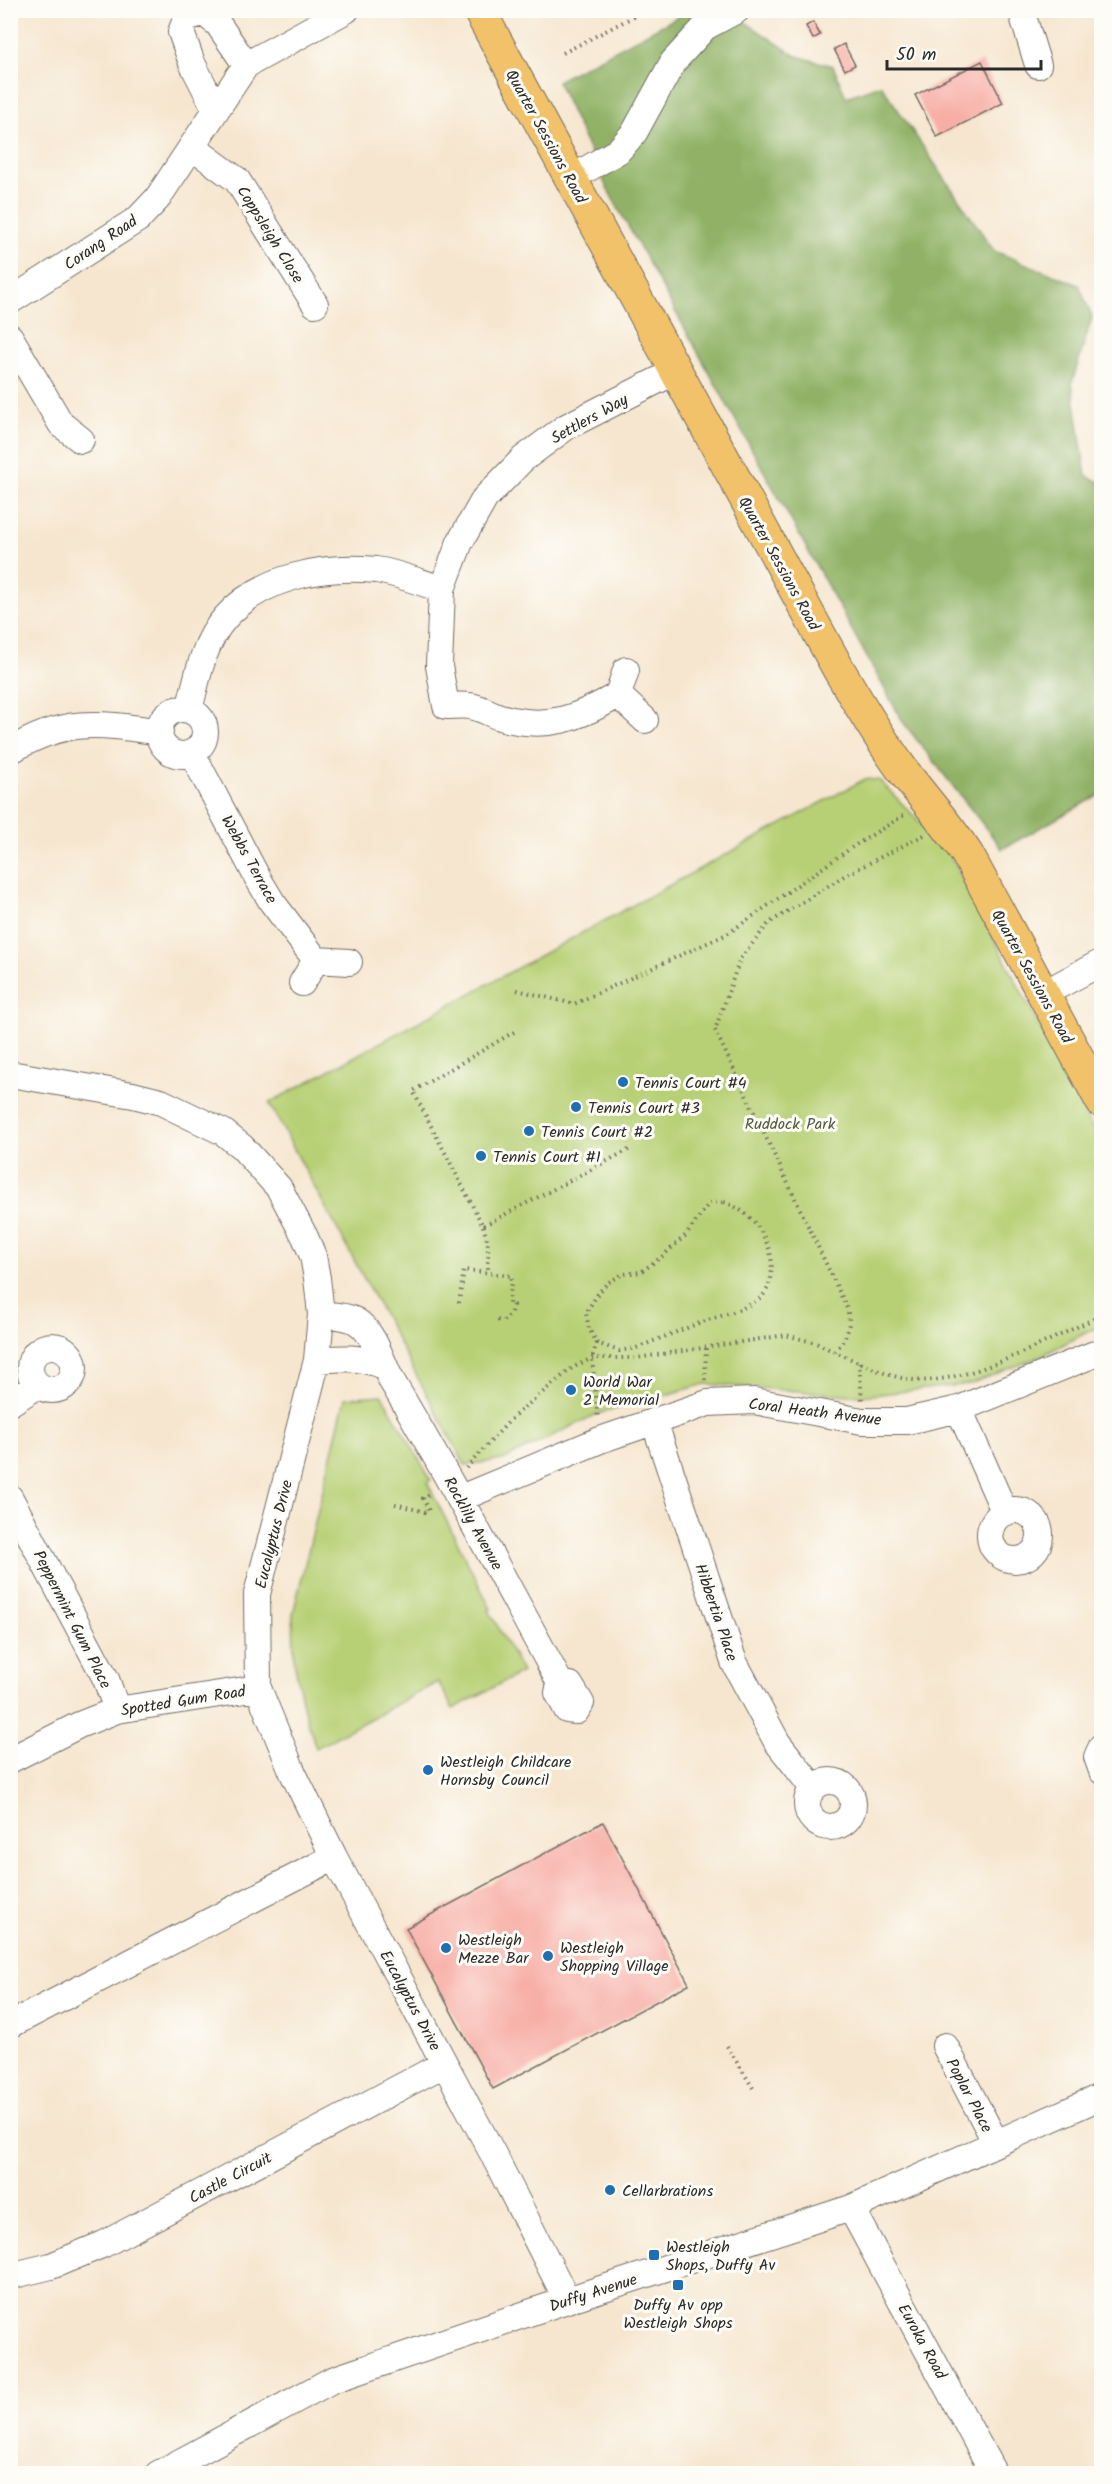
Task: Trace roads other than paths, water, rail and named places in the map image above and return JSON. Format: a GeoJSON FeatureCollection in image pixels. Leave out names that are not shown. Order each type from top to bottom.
{"type":"FeatureCollection","features":[{"type":"Feature","properties":{"kind":"main road","name":"Quarter Sessions Road"},"geometry":{"type":"LineString","coordinates":[[479,10],[839,670],[904,772],[967,854],[1101,1102]]}},
{"type":"Feature","properties":{"kind":"street","name":"Corang Road"},"geometry":{"type":"LineString","coordinates":[[10,301],[138,219],[157,199],[215,108],[246,65],[346,10]]}},
{"type":"Feature","properties":{"kind":"street"},"geometry":{"type":"LineString","coordinates":[[570,179],[618,151],[634,134],[674,62],[705,27],[737,10]]}},
{"type":"Feature","properties":{"kind":"street"},"geometry":{"type":"LineString","coordinates":[[1021,10],[1038,65]]}},
{"type":"Feature","properties":{"kind":"street"},"geometry":{"type":"LineString","coordinates":[[215,108],[192,63],[181,32],[187,17],[204,13],[218,24],[246,65]]}},
{"type":"Feature","properties":{"kind":"street","name":"Coppsleigh Close"},"geometry":{"type":"LineString","coordinates":[[192,147],[237,180],[315,304]]}},
{"type":"Feature","properties":{"kind":"street"},"geometry":{"type":"LineString","coordinates":[[10,337],[61,424],[81,440]]}},
{"type":"Feature","properties":{"kind":"street","name":"Settlers Way"},"geometry":{"type":"LineString","coordinates":[[618,695],[565,721],[547,723],[528,723],[500,717],[471,706],[446,706],[439,666],[442,590],[460,542],[485,498],[523,459],[566,427],[676,371]]}},
{"type":"Feature","properties":{"kind":"street"},"geometry":{"type":"LineString","coordinates":[[189,710],[199,670],[210,643],[225,618],[253,595],[288,577],[329,570],[378,570],[442,590]]}},
{"type":"Feature","properties":{"kind":"street"},"geometry":{"type":"LineString","coordinates":[[626,670],[618,695],[645,720]]}},
{"type":"Feature","properties":{"kind":"street"},"geometry":{"type":"LineString","coordinates":[[181,710],[189,710],[200,718],[205,730],[202,743],[192,753],[185,755],[170,752],[164,746],[160,732],[166,716],[181,710]]}},
{"type":"Feature","properties":{"kind":"street"},"geometry":{"type":"LineString","coordinates":[[10,751],[45,732],[81,724],[99,724],[160,732]]}},
{"type":"Feature","properties":{"kind":"street","name":"Webbs Terrace"},"geometry":{"type":"LineString","coordinates":[[192,753],[257,877],[272,902],[316,960]]}},
{"type":"Feature","properties":{"kind":"street"},"geometry":{"type":"LineString","coordinates":[[302,983],[316,960],[349,962]]}},
{"type":"Feature","properties":{"kind":"street"},"geometry":{"type":"LineString","coordinates":[[1043,994],[1101,962]]}},
{"type":"Feature","properties":{"kind":"street","name":"Eucalyptus Drive"},"geometry":{"type":"LineString","coordinates":[[10,1074],[161,1102],[223,1132],[242,1147],[279,1188],[313,1256],[321,1314],[317,1360],[257,1594],[258,1688],[292,1773],[334,1857],[493,2154],[567,2300]]}},
{"type":"Feature","properties":{"kind":"street","name":"Rocklily Avenue"},"geometry":{"type":"LineString","coordinates":[[321,1314],[350,1318],[359,1323],[370,1335],[382,1366],[457,1491],[560,1683]]}},
{"type":"Feature","properties":{"kind":"street","name":"Coral Heath Avenue"},"geometry":{"type":"LineString","coordinates":[[457,1491],[708,1403],[754,1401],[862,1421],[907,1421],[959,1409],[1101,1351]]}},
{"type":"Feature","properties":{"kind":"street"},"geometry":{"type":"LineString","coordinates":[[317,1360],[349,1357],[366,1359],[382,1366]]}},
{"type":"Feature","properties":{"kind":"street"},"geometry":{"type":"LineString","coordinates":[[10,1403],[38,1385]]}},
{"type":"Feature","properties":{"kind":"street"},"geometry":{"type":"LineString","coordinates":[[959,1409],[1005,1512]]}},
{"type":"Feature","properties":{"kind":"street","name":"Hibbertia Place"},"geometry":{"type":"LineString","coordinates":[[654,1421],[734,1662],[777,1742],[813,1788]]}},
{"type":"Feature","properties":{"kind":"street","name":"Peppermint Gum Place"},"geometry":{"type":"LineString","coordinates":[[10,1498],[106,1679],[117,1710]]}},
{"type":"Feature","properties":{"kind":"street","name":"Spotted Gum Road"},"geometry":{"type":"LineString","coordinates":[[10,1760],[79,1725],[117,1710],[258,1688]]}},
{"type":"Feature","properties":{"kind":"street"},"geometry":{"type":"LineString","coordinates":[[1101,1746],[1097,1757],[1101,1771]]}},
{"type":"Feature","properties":{"kind":"street"},"geometry":{"type":"LineString","coordinates":[[10,2025],[334,1857]]}},
{"type":"Feature","properties":{"kind":"street","name":"Poplar Place"},"geometry":{"type":"LineString","coordinates":[[945,2046],[996,2143]]}},
{"type":"Feature","properties":{"kind":"street","name":"Castle Circuit"},"geometry":{"type":"LineString","coordinates":[[10,2276],[51,2266],[104,2244],[444,2064]]}},
{"type":"Feature","properties":{"kind":"street","name":"Duffy Avenue"},"geometry":{"type":"LineString","coordinates":[[158,2474],[332,2380],[567,2300],[851,2208],[1101,2096]]}},
{"type":"Feature","properties":{"kind":"street","name":"Euroka Road"},"geometry":{"type":"LineString","coordinates":[[851,2208],[994,2474]]}},
{"type":"Feature","properties":{"kind":"place","name":"Tennis Court #4"},"geometry":{"type":"Point","coordinates":[623,1082]}},
{"type":"Feature","properties":{"kind":"place","name":"Tennis Court #3"},"geometry":{"type":"Point","coordinates":[576,1107]}},
{"type":"Feature","properties":{"kind":"place","name":"Tennis Court #2"},"geometry":{"type":"Point","coordinates":[529,1131]}},
{"type":"Feature","properties":{"kind":"place","name":"Tennis Court #1"},"geometry":{"type":"Point","coordinates":[481,1156]}},
{"type":"Feature","properties":{"kind":"place","name":"World War 2 Memorial"},"geometry":{"type":"Point","coordinates":[571,1390]}},
{"type":"Feature","properties":{"kind":"place","name":"Westleigh Childcare Hornsby Council"},"geometry":{"type":"Point","coordinates":[428,1770]}},
{"type":"Feature","properties":{"kind":"place","name":"Westleigh Mezze Bar"},"geometry":{"type":"Point","coordinates":[446,1948]}},
{"type":"Feature","properties":{"kind":"place","name":"Westleigh Shopping Village"},"geometry":{"type":"Point","coordinates":[548,1956]}},
{"type":"Feature","properties":{"kind":"place","name":"Cellarbrations"},"geometry":{"type":"Point","coordinates":[610,2190]}},
{"type":"Feature","properties":{"kind":"place","name":"Westleigh Shops, Duffy Av"},"geometry":{"type":"Point","coordinates":[654,2255]}},
{"type":"Feature","properties":{"kind":"place","name":"Duffy Av opp Westleigh Shops"},"geometry":{"type":"Point","coordinates":[678,2285]}},
{"type":"Feature","properties":{"kind":"park label","name":"Ruddock Park"},"geometry":{"type":"Point","coordinates":[790,1123]}}]}
